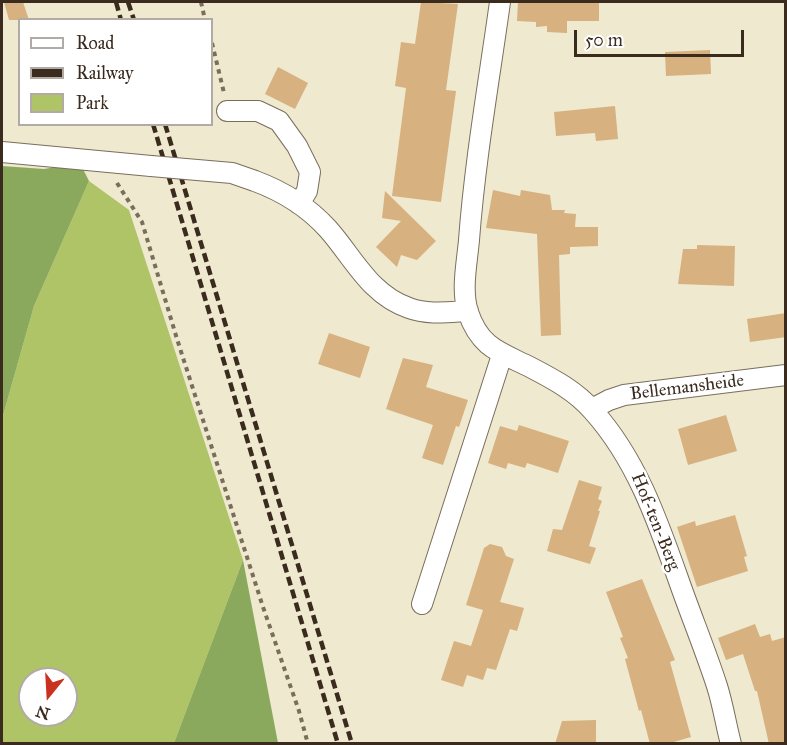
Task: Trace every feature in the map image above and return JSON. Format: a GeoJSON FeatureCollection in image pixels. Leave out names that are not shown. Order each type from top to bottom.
{"type":"FeatureCollection","features":[{"type":"Feature","properties":{"kind":"street","name":"Hof-ten-Berg"},"geometry":{"type":"LineString","coordinates":[[500,2],[471,209],[465,289],[468,311],[481,337],[490,347],[502,356],[528,366],[566,387],[592,409],[616,439],[636,472],[658,524],[718,688],[731,744]]}},
{"type":"Feature","properties":{"kind":"street"},"geometry":{"type":"LineString","coordinates":[[227,111],[258,111],[279,121],[297,146],[310,172],[307,191],[299,204]]}},
{"type":"Feature","properties":{"kind":"street"},"geometry":{"type":"LineString","coordinates":[[2,152],[232,173],[269,186],[299,204],[326,227],[370,283],[392,300],[406,308],[418,311],[468,311]]}},
{"type":"Feature","properties":{"kind":"street"},"geometry":{"type":"LineString","coordinates":[[422,604],[502,356]]}},
{"type":"Feature","properties":{"kind":"street","name":"Bellemansheide"},"geometry":{"type":"LineString","coordinates":[[592,409],[624,395],[786,375]]}},
{"type":"Feature","properties":{"kind":"path"},"geometry":{"type":"LineString","coordinates":[[201,2],[205,18]]}},
{"type":"Feature","properties":{"kind":"path"},"geometry":{"type":"LineString","coordinates":[[213,48],[227,111]]}},
{"type":"Feature","properties":{"kind":"path"},"geometry":{"type":"LineString","coordinates":[[117,182],[142,222],[177,339],[308,744]]}},
{"type":"Feature","properties":{"kind":"green space"},"geometry":{"type":"Polygon","coordinates":[[[80,163],[89,181],[34,306],[2,419],[2,166],[44,169],[80,163]]]}},
{"type":"Feature","properties":{"kind":"green space"},"geometry":{"type":"Polygon","coordinates":[[[89,181],[129,210],[243,560],[174,743],[2,743],[2,419],[34,306],[89,181]]]}},
{"type":"Feature","properties":{"kind":"green space"},"geometry":{"type":"Polygon","coordinates":[[[243,560],[278,743],[174,743],[243,560]]]}},
{"type":"Feature","properties":{"kind":"building"},"geometry":{"type":"Polygon","coordinates":[[[4,2],[23,2],[28,18],[9,20],[4,2]]]}},
{"type":"Feature","properties":{"kind":"building"},"geometry":{"type":"Polygon","coordinates":[[[421,2],[458,4],[446,90],[456,91],[441,202],[392,196],[406,88],[395,86],[401,42],[415,44],[421,2]]]}},
{"type":"Feature","properties":{"kind":"building"},"geometry":{"type":"Polygon","coordinates":[[[518,2],[599,2],[599,21],[567,21],[567,33],[547,32],[547,26],[536,27],[536,22],[517,21],[518,2]]]}},
{"type":"Feature","properties":{"kind":"building"},"geometry":{"type":"Polygon","coordinates":[[[710,50],[711,74],[666,76],[665,52],[710,50]]]}},
{"type":"Feature","properties":{"kind":"building"},"geometry":{"type":"Polygon","coordinates":[[[278,67],[308,83],[295,109],[265,94],[278,67]]]}},
{"type":"Feature","properties":{"kind":"building"},"geometry":{"type":"Polygon","coordinates":[[[615,106],[618,139],[596,141],[595,133],[556,136],[554,112],[615,106]]]}},
{"type":"Feature","properties":{"kind":"building"},"geometry":{"type":"Polygon","coordinates":[[[493,190],[520,196],[521,190],[550,195],[552,210],[565,210],[564,213],[576,214],[575,227],[598,227],[598,246],[570,247],[570,254],[559,255],[561,335],[541,336],[537,234],[486,228],[493,190]]]}},
{"type":"Feature","properties":{"kind":"building"},"geometry":{"type":"Polygon","coordinates":[[[385,191],[436,241],[417,260],[401,255],[397,267],[376,247],[401,221],[382,218],[385,191]]]}},
{"type":"Feature","properties":{"kind":"building"},"geometry":{"type":"Polygon","coordinates":[[[697,245],[735,246],[734,286],[678,284],[683,249],[697,249],[697,245]]]}},
{"type":"Feature","properties":{"kind":"building"},"geometry":{"type":"Polygon","coordinates":[[[786,313],[786,337],[750,342],[747,319],[786,313]]]}},
{"type":"Feature","properties":{"kind":"building"},"geometry":{"type":"Polygon","coordinates":[[[329,333],[370,347],[360,378],[318,364],[329,333]]]}},
{"type":"Feature","properties":{"kind":"building"},"geometry":{"type":"Polygon","coordinates":[[[403,358],[433,365],[426,387],[468,400],[459,427],[456,426],[443,465],[422,458],[433,425],[386,409],[403,358]]]}},
{"type":"Feature","properties":{"kind":"building"},"geometry":{"type":"Polygon","coordinates":[[[726,415],[737,451],[688,465],[678,429],[726,415]]]}},
{"type":"Feature","properties":{"kind":"building"},"geometry":{"type":"Polygon","coordinates":[[[519,425],[569,441],[558,473],[527,463],[525,468],[508,463],[506,469],[488,463],[500,426],[517,431],[519,425]]]}},
{"type":"Feature","properties":{"kind":"building"},"geometry":{"type":"Polygon","coordinates":[[[579,480],[602,487],[598,499],[602,501],[598,511],[600,511],[589,546],[596,548],[590,564],[547,551],[553,529],[562,530],[579,480]]]}},
{"type":"Feature","properties":{"kind":"building"},"geometry":{"type":"Polygon","coordinates":[[[735,515],[747,556],[744,557],[748,571],[697,587],[677,527],[695,521],[696,526],[735,515]]]}},
{"type":"Feature","properties":{"kind":"building"},"geometry":{"type":"Polygon","coordinates":[[[490,544],[502,547],[506,556],[514,559],[500,602],[524,608],[517,631],[510,629],[496,670],[487,668],[483,680],[467,675],[463,687],[441,680],[454,641],[471,646],[483,610],[466,605],[484,548],[490,544]]]}},
{"type":"Feature","properties":{"kind":"building"},"geometry":{"type":"Polygon","coordinates":[[[642,579],[675,660],[670,662],[691,737],[667,744],[650,744],[625,659],[628,658],[620,638],[623,637],[606,592],[642,579]]]}},
{"type":"Feature","properties":{"kind":"building"},"geometry":{"type":"Polygon","coordinates":[[[755,624],[760,637],[770,634],[772,641],[786,637],[786,744],[769,744],[757,691],[755,691],[743,654],[726,660],[718,638],[755,624]]]}},
{"type":"Feature","properties":{"kind":"building"},"geometry":{"type":"Polygon","coordinates":[[[596,720],[596,744],[555,744],[562,721],[596,720]]]}},
{"type":"Feature","properties":{"kind":"railway"},"geometry":{"type":"LineString","coordinates":[[116,2],[120,18]]}},
{"type":"Feature","properties":{"kind":"railway"},"geometry":{"type":"LineString","coordinates":[[128,2],[133,18]]}},
{"type":"Feature","properties":{"kind":"railway"},"geometry":{"type":"LineString","coordinates":[[154,126],[338,744]]}},
{"type":"Feature","properties":{"kind":"railway"},"geometry":{"type":"LineString","coordinates":[[166,126],[352,744]]}}]}
